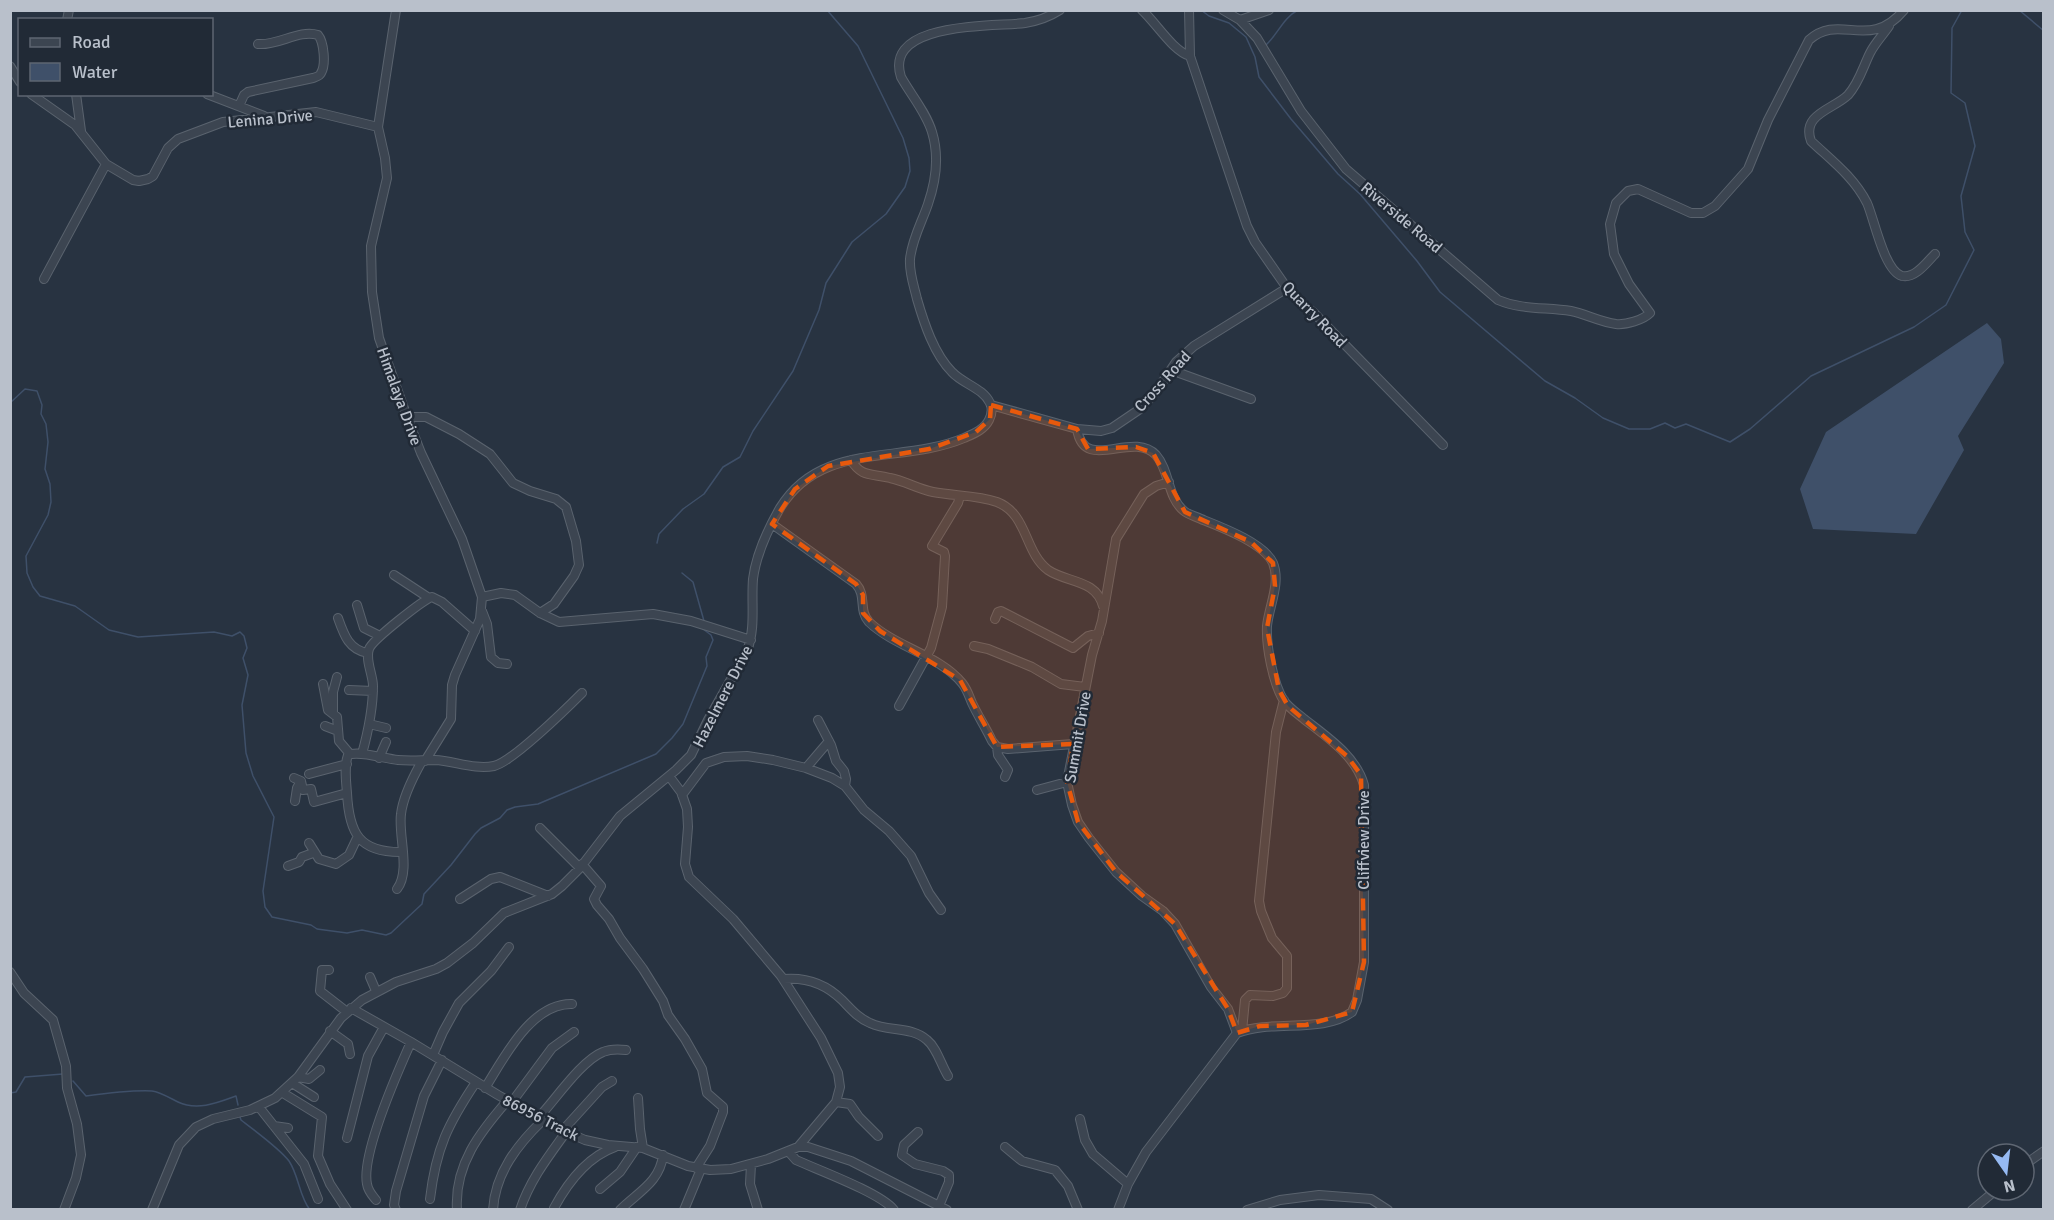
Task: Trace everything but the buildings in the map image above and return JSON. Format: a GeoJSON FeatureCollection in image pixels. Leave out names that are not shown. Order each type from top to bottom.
{"type":"FeatureCollection","features":[{"type":"Feature","properties":{"kind":"street","name":"Himalaya Drive"},"geometry":{"type":"LineString","coordinates":[[396,10],[378,127],[387,177],[371,246],[372,292],[379,338],[407,417],[421,453],[462,539],[482,597],[482,610],[475,631],[455,675],[451,719],[414,776],[401,814],[402,877],[397,889]]}},
{"type":"Feature","properties":{"kind":"street"},"geometry":{"type":"LineString","coordinates":[[991,405],[982,393],[953,373],[942,358],[927,327],[911,276],[911,251],[933,185],[935,148],[927,120],[898,70],[899,61],[909,45],[935,32],[1025,23],[1060,10]]}},
{"type":"Feature","properties":{"kind":"street"},"geometry":{"type":"LineString","coordinates":[[1142,10],[1178,51],[1190,56],[1189,14]]}},
{"type":"Feature","properties":{"kind":"street","name":"Riverside Road"},"geometry":{"type":"LineString","coordinates":[[1223,10],[1240,20],[1257,38],[1301,111],[1346,169],[1498,300],[1516,306],[1578,313],[1615,324],[1631,322],[1649,314],[1629,284],[1614,254],[1610,218],[1620,197],[1634,189],[1642,189],[1691,213],[1703,213],[1715,207],[1748,169],[1768,120],[1809,40],[1827,31],[1866,32],[1890,25]]}},
{"type":"Feature","properties":{"kind":"street"},"geometry":{"type":"LineString","coordinates":[[1240,20],[1269,10]]}},
{"type":"Feature","properties":{"kind":"street"},"geometry":{"type":"LineString","coordinates":[[1904,10],[1870,52],[1852,90],[1813,119],[1809,129],[1810,138],[1841,168],[1866,202],[1884,250],[1896,272],[1904,276],[1913,274],[1935,254]]}},
{"type":"Feature","properties":{"kind":"street"},"geometry":{"type":"LineString","coordinates":[[239,106],[248,92],[313,78],[322,72],[323,45],[318,35],[310,33],[277,43],[258,44]]}},
{"type":"Feature","properties":{"kind":"street","name":"Quarry Road"},"geometry":{"type":"LineString","coordinates":[[1190,56],[1247,226],[1255,242],[1287,288],[1443,444]]}},
{"type":"Feature","properties":{"kind":"street"},"geometry":{"type":"LineString","coordinates":[[10,66],[18,79]]}},
{"type":"Feature","properties":{"kind":"street"},"geometry":{"type":"LineString","coordinates":[[34,96],[81,131],[106,164],[44,279]]}},
{"type":"Feature","properties":{"kind":"street"},"geometry":{"type":"LineString","coordinates":[[76,96],[81,131]]}},
{"type":"Feature","properties":{"kind":"street"},"geometry":{"type":"LineString","coordinates":[[212,96],[265,117]]}},
{"type":"Feature","properties":{"kind":"street","name":"Lenina Drive"},"geometry":{"type":"LineString","coordinates":[[106,164],[133,180],[148,180],[156,171],[168,148],[178,139],[223,122],[316,112],[378,127]]}},
{"type":"Feature","properties":{"kind":"street","name":"Cross Road"},"geometry":{"type":"LineString","coordinates":[[991,405],[1077,429],[1112,428],[1140,409],[1155,393],[1181,357],[1203,340],[1287,288]]}},
{"type":"Feature","properties":{"kind":"street"},"geometry":{"type":"LineString","coordinates":[[1171,370],[1251,399]]}},
{"type":"Feature","properties":{"kind":"street","name":"Hazelmere Drive"},"geometry":{"type":"LineString","coordinates":[[152,1209],[174,1155],[188,1134],[204,1122],[258,1107],[282,1093],[295,1080],[330,1031],[349,1010],[376,991],[447,963],[458,956],[504,913],[548,896],[562,886],[581,866],[620,816],[691,755],[751,640],[753,577],[757,561],[781,506],[795,489],[811,475],[828,466],[850,460],[929,449],[963,438],[985,426],[992,412],[991,405]]}},
{"type":"Feature","properties":{"kind":"street"},"geometry":{"type":"LineString","coordinates":[[407,417],[426,417],[459,434],[490,454],[513,483],[556,499],[566,507],[576,541],[579,565],[555,604],[540,613]]}},
{"type":"Feature","properties":{"kind":"street","name":"Cliffview Drive"},"geometry":{"type":"LineString","coordinates":[[1077,429],[1078,439],[1088,449],[1146,448],[1159,459],[1165,468],[1179,506],[1185,512],[1251,542],[1266,553],[1273,563],[1275,586],[1267,628],[1268,641],[1279,690],[1288,706],[1347,756],[1361,775],[1364,791],[1364,962],[1356,1006],[1347,1015],[1306,1025],[1260,1026],[1240,1032]]}},
{"type":"Feature","properties":{"kind":"street"},"geometry":{"type":"LineString","coordinates":[[850,460],[862,473],[890,478],[929,491],[995,502],[1011,511],[1022,524],[1041,563],[1053,572],[1092,588],[1103,608]]}},
{"type":"Feature","properties":{"kind":"street","name":"Summit Drive"},"geometry":{"type":"LineString","coordinates":[[1169,482],[1156,486],[1144,494],[1114,544],[1099,633],[1085,687],[1067,782],[1078,822],[1089,838],[1116,872],[1142,896],[1163,911],[1174,924],[1240,1032]]}},
{"type":"Feature","properties":{"kind":"street"},"geometry":{"type":"LineString","coordinates":[[899,706],[931,648],[942,607],[945,553],[932,546],[960,496]]}},
{"type":"Feature","properties":{"kind":"street"},"geometry":{"type":"LineString","coordinates":[[772,524],[856,584],[863,595],[863,613],[879,631],[927,657],[964,685],[978,716],[997,747],[998,755],[1008,770],[1005,777]]}},
{"type":"Feature","properties":{"kind":"street"},"geometry":{"type":"LineString","coordinates":[[394,575],[429,598],[439,599],[475,631]]}},
{"type":"Feature","properties":{"kind":"street"},"geometry":{"type":"LineString","coordinates":[[482,597],[501,593],[515,595],[540,613],[564,622],[644,614],[666,615],[703,624],[751,640]]}},
{"type":"Feature","properties":{"kind":"street"},"geometry":{"type":"LineString","coordinates":[[362,754],[373,691],[368,653],[370,646],[429,598]]}},
{"type":"Feature","properties":{"kind":"street"},"geometry":{"type":"LineString","coordinates":[[357,605],[364,628],[380,636]]}},
{"type":"Feature","properties":{"kind":"street"},"geometry":{"type":"LineString","coordinates":[[482,610],[487,624],[491,657],[498,663],[507,664]]}},
{"type":"Feature","properties":{"kind":"street"},"geometry":{"type":"LineString","coordinates":[[995,619],[1001,611],[1072,648],[1080,641],[1099,633]]}},
{"type":"Feature","properties":{"kind":"street"},"geometry":{"type":"LineString","coordinates":[[338,618],[350,644],[357,650],[368,653]]}},
{"type":"Feature","properties":{"kind":"street"},"geometry":{"type":"LineString","coordinates":[[974,646],[988,649],[1032,667],[1061,684],[1085,687]]}},
{"type":"Feature","properties":{"kind":"street"},"geometry":{"type":"LineString","coordinates":[[337,677],[333,692],[339,741],[350,754],[484,766],[497,765],[520,749],[582,693]]}},
{"type":"Feature","properties":{"kind":"street"},"geometry":{"type":"LineString","coordinates":[[324,688],[327,710],[330,713],[336,712]]}},
{"type":"Feature","properties":{"kind":"street"},"geometry":{"type":"LineString","coordinates":[[349,690],[373,691]]}},
{"type":"Feature","properties":{"kind":"street"},"geometry":{"type":"LineString","coordinates":[[1118,1209],[1128,1184],[1146,1152],[1240,1032],[1247,997],[1279,994],[1287,988],[1287,956],[1272,938],[1259,901],[1276,732],[1284,700]]}},
{"type":"Feature","properties":{"kind":"street"},"geometry":{"type":"LineString","coordinates":[[818,720],[836,761],[844,771],[845,786]]}},
{"type":"Feature","properties":{"kind":"street"},"geometry":{"type":"LineString","coordinates":[[369,724],[386,728]]}},
{"type":"Feature","properties":{"kind":"street"},"geometry":{"type":"LineString","coordinates":[[325,726],[338,730]]}},
{"type":"Feature","properties":{"kind":"street"},"geometry":{"type":"LineString","coordinates":[[806,768],[829,741]]}},
{"type":"Feature","properties":{"kind":"street"},"geometry":{"type":"LineString","coordinates":[[379,758],[386,742]]}},
{"type":"Feature","properties":{"kind":"street"},"geometry":{"type":"LineString","coordinates":[[997,747],[1008,749],[1073,744]]}},
{"type":"Feature","properties":{"kind":"street"},"geometry":{"type":"LineString","coordinates":[[350,754],[346,764],[349,822],[358,836],[374,849],[403,852]]}},
{"type":"Feature","properties":{"kind":"street"},"geometry":{"type":"LineString","coordinates":[[682,795],[706,763],[724,757],[747,756],[806,768],[832,777],[845,786],[864,810],[889,831],[911,856],[925,885],[941,910]]}},
{"type":"Feature","properties":{"kind":"street"},"geometry":{"type":"LineString","coordinates":[[309,774],[346,764]]}},
{"type":"Feature","properties":{"kind":"street"},"geometry":{"type":"LineString","coordinates":[[669,776],[682,795],[688,817],[685,864],[689,878],[734,919],[783,979],[825,1044],[838,1073],[840,1087],[836,1102],[798,1147]]}},
{"type":"Feature","properties":{"kind":"street"},"geometry":{"type":"LineString","coordinates":[[295,801],[298,780],[303,790],[311,789],[314,802],[347,793]]}},
{"type":"Feature","properties":{"kind":"street"},"geometry":{"type":"LineString","coordinates":[[1037,790],[1067,782]]}},
{"type":"Feature","properties":{"kind":"street"},"geometry":{"type":"LineString","coordinates":[[540,828],[601,886],[595,902],[609,919],[663,1001],[668,1015],[702,1069],[707,1094],[723,1107],[684,1209]]}},
{"type":"Feature","properties":{"kind":"street"},"geometry":{"type":"LineString","coordinates":[[309,843],[315,856],[325,862],[340,863],[352,850],[358,836]]}},
{"type":"Feature","properties":{"kind":"street"},"geometry":{"type":"LineString","coordinates":[[288,866],[313,853]]}},
{"type":"Feature","properties":{"kind":"street"},"geometry":{"type":"LineString","coordinates":[[460,899],[491,879],[500,877],[548,896]]}},
{"type":"Feature","properties":{"kind":"street"},"geometry":{"type":"LineString","coordinates":[[433,1055],[459,1003],[491,970],[509,947]]}},
{"type":"Feature","properties":{"kind":"street","name":"86956 Track"},"geometry":{"type":"LineString","coordinates":[[329,970],[322,970],[320,991],[349,1010],[411,1042],[485,1088],[564,1131],[596,1143],[640,1148],[699,1169],[725,1169],[751,1164],[798,1147]]}},
{"type":"Feature","properties":{"kind":"street"},"geometry":{"type":"LineString","coordinates":[[10,972],[24,993],[53,1020],[66,1066],[67,1089],[77,1124],[81,1155],[76,1178],[64,1209]]}},
{"type":"Feature","properties":{"kind":"street"},"geometry":{"type":"LineString","coordinates":[[370,977],[376,991]]}},
{"type":"Feature","properties":{"kind":"street"},"geometry":{"type":"LineString","coordinates":[[783,979],[803,979],[816,983],[833,991],[858,1016],[872,1024],[922,1036],[932,1044],[948,1076]]}},
{"type":"Feature","properties":{"kind":"street"},"geometry":{"type":"LineString","coordinates":[[485,1088],[509,1048],[528,1025],[558,1004],[572,1004]]}},
{"type":"Feature","properties":{"kind":"street"},"geometry":{"type":"LineString","coordinates":[[347,1138],[368,1056],[384,1027]]}},
{"type":"Feature","properties":{"kind":"street"},"geometry":{"type":"LineString","coordinates":[[330,1031],[348,1044],[350,1054]]}},
{"type":"Feature","properties":{"kind":"street"},"geometry":{"type":"LineString","coordinates":[[457,1209],[463,1165],[486,1125],[510,1101],[552,1048],[574,1032]]}},
{"type":"Feature","properties":{"kind":"street"},"geometry":{"type":"LineString","coordinates":[[376,1200],[367,1186],[368,1164],[386,1105],[411,1042]]}},
{"type":"Feature","properties":{"kind":"street"},"geometry":{"type":"LineString","coordinates":[[493,1209],[496,1190],[503,1172],[522,1141],[571,1079],[595,1056],[608,1050],[626,1050]]}},
{"type":"Feature","properties":{"kind":"street"},"geometry":{"type":"LineString","coordinates":[[396,1209],[394,1205],[396,1191],[424,1096],[442,1060]]}},
{"type":"Feature","properties":{"kind":"street"},"geometry":{"type":"LineString","coordinates":[[295,1080],[309,1079],[320,1070]]}},
{"type":"Feature","properties":{"kind":"street"},"geometry":{"type":"LineString","coordinates":[[295,1080],[314,1097]]}},
{"type":"Feature","properties":{"kind":"street"},"geometry":{"type":"LineString","coordinates":[[520,1209],[529,1188],[564,1131],[602,1088],[612,1081]]}},
{"type":"Feature","properties":{"kind":"street"},"geometry":{"type":"LineString","coordinates":[[430,1198],[440,1147],[457,1110],[476,1082]]}},
{"type":"Feature","properties":{"kind":"street"},"geometry":{"type":"LineString","coordinates":[[282,1093],[321,1117],[318,1156],[330,1184],[347,1209]]}},
{"type":"Feature","properties":{"kind":"street"},"geometry":{"type":"LineString","coordinates":[[600,1189],[620,1172],[640,1148],[638,1098]]}},
{"type":"Feature","properties":{"kind":"street"},"geometry":{"type":"LineString","coordinates":[[836,1102],[850,1104],[878,1136]]}},
{"type":"Feature","properties":{"kind":"street"},"geometry":{"type":"LineString","coordinates":[[258,1107],[304,1164],[318,1199]]}},
{"type":"Feature","properties":{"kind":"street"},"geometry":{"type":"LineString","coordinates":[[1080,1119],[1085,1140],[1093,1154],[1128,1184]]}},
{"type":"Feature","properties":{"kind":"street"},"geometry":{"type":"LineString","coordinates":[[274,1126],[288,1128]]}},
{"type":"Feature","properties":{"kind":"street"},"geometry":{"type":"LineString","coordinates":[[798,1147],[814,1148],[850,1161],[944,1208],[950,1182],[949,1175],[943,1171],[915,1164],[902,1155],[904,1145],[918,1132]]}},
{"type":"Feature","properties":{"kind":"street"},"geometry":{"type":"LineString","coordinates":[[554,1208],[573,1178],[601,1153],[616,1146]]}},
{"type":"Feature","properties":{"kind":"street"},"geometry":{"type":"LineString","coordinates":[[1005,1147],[1022,1161],[1055,1170],[1068,1186],[1078,1209]]}},
{"type":"Feature","properties":{"kind":"street"},"geometry":{"type":"LineString","coordinates":[[788,1151],[796,1160],[879,1198],[894,1209]]}},
{"type":"Feature","properties":{"kind":"street"},"geometry":{"type":"LineString","coordinates":[[620,1209],[656,1177],[662,1165],[663,1155]]}},
{"type":"Feature","properties":{"kind":"street"},"geometry":{"type":"LineString","coordinates":[[751,1164],[750,1184],[758,1209]]}},
{"type":"Feature","properties":{"kind":"street"},"geometry":{"type":"LineString","coordinates":[[1247,1209],[1270,1202],[1319,1195],[1371,1199],[1388,1209]]}},
{"type":"Feature","properties":{"kind":"street"},"geometry":{"type":"LineString","coordinates":[[1270,1202],[1276,1209]]}},
{"type":"Feature","properties":{"kind":"highlighted area"},"geometry":{"type":"Polygon","coordinates":[[[991,405],[1077,429],[1088,449],[1136,447],[1153,453],[1185,512],[1251,542],[1273,563],[1275,586],[1267,628],[1279,690],[1288,706],[1347,756],[1361,775],[1364,962],[1352,1012],[1306,1025],[1260,1026],[1237,1033],[1228,1009],[1175,924],[1116,872],[1078,822],[1067,782],[1073,744],[997,747],[960,680],[880,631],[863,613],[863,595],[856,584],[772,524],[795,489],[828,466],[929,449],[976,432],[990,419],[991,405]]]}},
{"type":"Feature","properties":{"kind":"water"},"geometry":{"type":"Polygon","coordinates":[[[1987,323],[2001,339],[2004,363],[1958,436],[1964,450],[1916,534],[1813,529],[1800,489],[1826,432],[1987,323]]]}},
{"type":"Feature","properties":{"kind":"waterway"},"geometry":{"type":"LineString","coordinates":[[657,543],[659,534],[683,509],[704,494],[723,467],[740,457],[753,431],[793,371],[819,310],[826,283],[852,242],[886,214],[905,187],[910,171],[903,138],[858,46],[827,10]]}},
{"type":"Feature","properties":{"kind":"waterway"},"geometry":{"type":"LineString","coordinates":[[1201,10],[1209,16],[1229,23],[1246,37],[1255,57],[1259,77],[1291,119],[1338,174],[1360,194],[1440,292],[1545,381],[1575,398],[1603,418],[1629,429],[1650,429],[1665,423],[1675,428],[1686,424],[1730,442],[1750,429],[1811,376],[1914,327],[1946,305],[1974,250],[1965,232],[1961,196],[1975,146],[1965,103],[1951,93],[1952,28],[1962,10]]}},
{"type":"Feature","properties":{"kind":"waterway"},"geometry":{"type":"LineString","coordinates":[[1266,45],[1288,17],[1298,10]]}},
{"type":"Feature","properties":{"kind":"waterway"},"geometry":{"type":"LineString","coordinates":[[2019,10],[2044,31]]}},
{"type":"Feature","properties":{"kind":"waterway"},"geometry":{"type":"LineString","coordinates":[[10,403],[25,389],[37,391],[42,405],[41,414],[46,424],[48,442],[45,469],[50,484],[51,502],[48,515],[26,556],[27,573],[40,596],[75,606],[109,630],[138,637],[214,632],[232,636],[240,632],[244,636],[247,648],[243,658],[248,675],[242,705],[246,753],[253,776],[274,817],[263,891],[265,907],[272,917],[311,925],[317,929],[347,933],[362,930],[386,935],[391,933],[422,904],[424,894],[475,834],[481,828],[500,818],[507,810],[538,804],[656,754],[683,724],[707,666],[706,657],[713,640],[711,635],[703,629]]}},
{"type":"Feature","properties":{"kind":"waterway"},"geometry":{"type":"LineString","coordinates":[[682,573],[693,582],[704,621]]}},
{"type":"Feature","properties":{"kind":"waterway"},"geometry":{"type":"LineString","coordinates":[[10,1093],[16,1092],[25,1077],[63,1074]]}},
{"type":"Feature","properties":{"kind":"waterway"},"geometry":{"type":"LineString","coordinates":[[73,1081],[86,1096],[127,1091],[152,1091],[192,1106],[207,1105],[236,1096],[238,1105]]}},
{"type":"Feature","properties":{"kind":"waterway"},"geometry":{"type":"LineString","coordinates":[[240,1117],[289,1161],[303,1199],[310,1210]]}}]}
